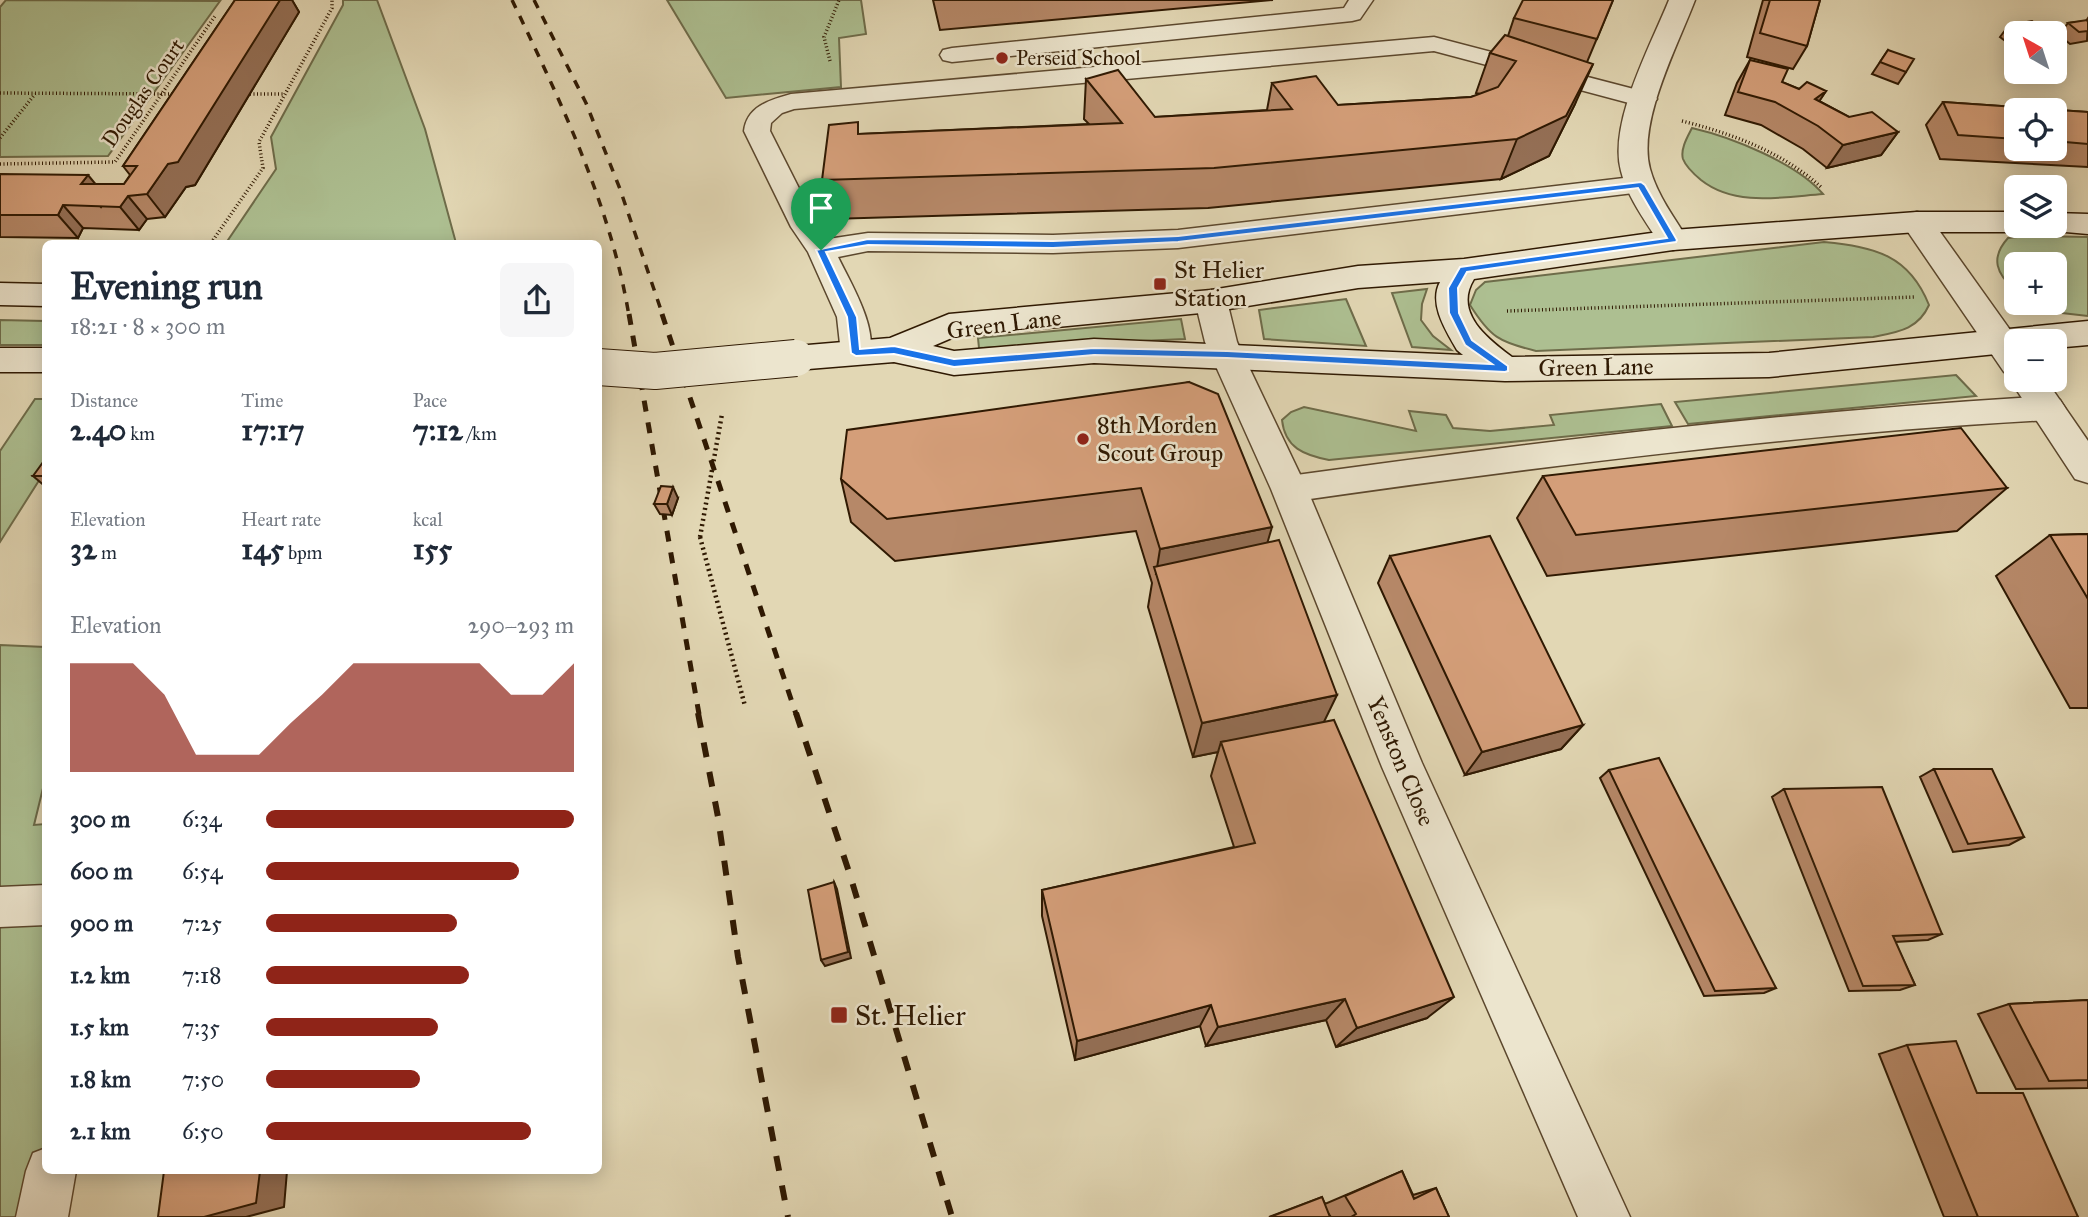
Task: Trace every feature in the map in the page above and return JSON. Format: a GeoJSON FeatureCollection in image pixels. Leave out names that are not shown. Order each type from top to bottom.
{"type":"FeatureCollection","features":[{"type":"Feature","properties":{"kind":"main road"},"geometry":{"type":"LineString","coordinates":[[1672,240],[1641,185],[1633,157],[1642,105],[1682,0]]}},
{"type":"Feature","properties":{"kind":"main road"},"geometry":{"type":"LineString","coordinates":[[1917,222],[2004,347]]}},
{"type":"Feature","properties":{"kind":"main road","name":"Green Lane"},"geometry":{"type":"LineString","coordinates":[[894,350],[949,326],[1211,301],[1358,276],[1464,270],[1672,240],[1858,225],[2004,222]]}},
{"type":"Feature","properties":{"kind":"main road"},"geometry":{"type":"LineString","coordinates":[[2067,224],[2088,225]]}},
{"type":"Feature","properties":{"kind":"main road"},"geometry":{"type":"LineString","coordinates":[[1464,270],[1453,288],[1454,313],[1469,342],[1505,369]]}},
{"type":"Feature","properties":{"kind":"main road"},"geometry":{"type":"LineString","coordinates":[[0,294],[42,295]]}},
{"type":"Feature","properties":{"kind":"main road","name":"Yenston Close"},"geometry":{"type":"LineString","coordinates":[[1211,301],[1221,342],[1289,489],[1408,780],[1604,1217]]}},
{"type":"Feature","properties":{"kind":"main road","name":"Green Lane"},"geometry":{"type":"LineString","coordinates":[[2067,338],[2088,333]]}},
{"type":"Feature","properties":{"kind":"main road"},"geometry":{"type":"LineString","coordinates":[[602,367],[655,371],[894,350]]}},
{"type":"Feature","properties":{"kind":"main road","name":"Green Lane"},"geometry":{"type":"LineString","coordinates":[[894,350],[954,363],[1094,351],[1505,369],[1769,365],[2004,352]]}},
{"type":"Feature","properties":{"kind":"main road"},"geometry":{"type":"LineString","coordinates":[[0,360],[42,360]]}},
{"type":"Feature","properties":{"kind":"main road"},"geometry":{"type":"LineString","coordinates":[[2037,392],[2088,469]]}},
{"type":"Feature","properties":{"kind":"main road"},"geometry":{"type":"LineString","coordinates":[[42,1217],[50,1174]]}},
{"type":"Feature","properties":{"kind":"lane"},"geometry":{"type":"LineString","coordinates":[[952,55],[1352,14],[1361,0]]}},
{"type":"Feature","properties":{"kind":"lane"},"geometry":{"type":"LineString","coordinates":[[856,353],[852,317],[821,250],[805,228],[757,131],[758,120],[773,108],[791,102],[1434,44],[1642,105]]}},
{"type":"Feature","properties":{"kind":"lane"},"geometry":{"type":"LineString","coordinates":[[821,250],[868,242],[1053,244],[1178,239],[1641,185]]}},
{"type":"Feature","properties":{"kind":"lane"},"geometry":{"type":"LineString","coordinates":[[1289,489],[1547,452],[1946,413],[2049,408]]}},
{"type":"Feature","properties":{"kind":"lane"},"geometry":{"type":"LineString","coordinates":[[0,907],[42,905]]}},
{"type":"Feature","properties":{"kind":"path"},"geometry":{"type":"LineString","coordinates":[[213,240],[263,168],[259,142],[331,8],[331,0]]}},
{"type":"Feature","properties":{"kind":"path"},"geometry":{"type":"LineString","coordinates":[[828,99],[825,83],[831,62],[824,37],[839,0]]}},
{"type":"Feature","properties":{"kind":"path","name":"Douglas Court"},"geometry":{"type":"LineString","coordinates":[[0,164],[115,162],[215,16]]}},
{"type":"Feature","properties":{"kind":"path"},"geometry":{"type":"LineString","coordinates":[[0,93],[176,94]]}},
{"type":"Feature","properties":{"kind":"path"},"geometry":{"type":"LineString","coordinates":[[0,138],[36,93]]}},
{"type":"Feature","properties":{"kind":"path"},"geometry":{"type":"LineString","coordinates":[[250,94],[283,94]]}},
{"type":"Feature","properties":{"kind":"path"},"geometry":{"type":"LineString","coordinates":[[1642,105],[1716,130],[1762,150],[1818,184],[1858,225]]}},
{"type":"Feature","properties":{"kind":"path"},"geometry":{"type":"LineString","coordinates":[[1454,313],[1966,295]]}},
{"type":"Feature","properties":{"kind":"path"},"geometry":{"type":"LineString","coordinates":[[733,365],[714,446],[700,537],[745,706]]}},
{"type":"Feature","properties":{"kind":"green space"},"geometry":{"type":"Polygon","coordinates":[[[6,0],[220,1],[108,156],[0,157],[0,7],[6,0]]]}},
{"type":"Feature","properties":{"kind":"green space"},"geometry":{"type":"Polygon","coordinates":[[[343,0],[377,0],[425,129],[455,240],[228,240],[276,169],[271,137],[343,5],[343,0]]]}},
{"type":"Feature","properties":{"kind":"green space"},"geometry":{"type":"Polygon","coordinates":[[[667,0],[861,0],[866,34],[839,38],[841,87],[726,98],[667,0]]]}},
{"type":"Feature","properties":{"kind":"green space"},"geometry":{"type":"Polygon","coordinates":[[[1692,128],[1725,138],[1780,162],[1812,183],[1823,194],[1760,198],[1729,194],[1714,188],[1696,176],[1683,159],[1683,147],[1692,128]]]}},
{"type":"Feature","properties":{"kind":"green space"},"geometry":{"type":"Polygon","coordinates":[[[2088,237],[2088,316],[2067,314],[2067,252],[2004,252],[2004,278],[1997,259],[2008,238],[2088,237]]]}},
{"type":"Feature","properties":{"kind":"green space"},"geometry":{"type":"Polygon","coordinates":[[[1824,242],[1874,251],[1900,264],[1921,288],[1929,305],[1919,320],[1906,328],[1873,337],[1536,351],[1513,345],[1497,337],[1470,305],[1476,290],[1485,282],[1824,242]]]}},
{"type":"Feature","properties":{"kind":"green space"},"geometry":{"type":"Polygon","coordinates":[[[1427,289],[1421,320],[1433,336],[1451,350],[1412,347],[1392,293],[1427,289]]]}},
{"type":"Feature","properties":{"kind":"green space"},"geometry":{"type":"Polygon","coordinates":[[[1346,299],[1366,346],[1264,339],[1259,310],[1346,299]]]}},
{"type":"Feature","properties":{"kind":"green space"},"geometry":{"type":"Polygon","coordinates":[[[1181,319],[1185,339],[979,348],[978,338],[1181,319]]]}},
{"type":"Feature","properties":{"kind":"green space"},"geometry":{"type":"Polygon","coordinates":[[[0,320],[42,321],[42,345],[0,345],[0,320]]]}},
{"type":"Feature","properties":{"kind":"green space"},"geometry":{"type":"Polygon","coordinates":[[[1956,375],[1976,396],[1688,424],[1675,402],[1956,375]]]}},
{"type":"Feature","properties":{"kind":"green space"},"geometry":{"type":"Polygon","coordinates":[[[35,399],[42,399],[42,476],[0,542],[0,451],[35,399]]]}},
{"type":"Feature","properties":{"kind":"green space"},"geometry":{"type":"Polygon","coordinates":[[[1661,404],[1672,426],[1329,460],[1297,449],[1287,437],[1282,420],[1291,412],[1304,407],[1416,431],[1409,411],[1446,415],[1453,428],[1490,431],[1554,425],[1550,415],[1661,404]]]}},
{"type":"Feature","properties":{"kind":"green space"},"geometry":{"type":"Polygon","coordinates":[[[0,645],[42,647],[42,792],[34,825],[42,824],[42,1171],[32,1217],[0,1217],[0,645]]]}},
{"type":"Feature","properties":{"kind":"building"},"geometry":{"type":"Polygon","coordinates":[[[235,0],[280,0],[178,162],[168,164],[147,194],[128,196],[120,207],[63,205],[58,215],[0,215],[0,174],[88,175],[81,184],[124,184],[137,166],[123,166],[235,0]]]}},
{"type":"Feature","properties":{"kind":"building"},"geometry":{"type":"Polygon","coordinates":[[[1523,0],[1613,0],[1597,39],[1514,18],[1523,0]]]}},
{"type":"Feature","properties":{"kind":"building"},"geometry":{"type":"Polygon","coordinates":[[[1770,0],[1820,0],[1807,46],[1760,33],[1770,0]]]}},
{"type":"Feature","properties":{"kind":"building"},"geometry":{"type":"Polygon","coordinates":[[[2087,20],[2088,31],[2079,32],[2068,23],[2087,20]]]}},
{"type":"Feature","properties":{"kind":"building"},"geometry":{"type":"Polygon","coordinates":[[[1505,35],[1593,64],[1566,116],[1517,139],[1214,168],[822,180],[829,125],[858,122],[858,134],[1122,123],[1086,79],[1118,70],[1155,117],[1292,109],[1272,83],[1316,76],[1338,105],[1471,97],[1498,87],[1516,61],[1490,53],[1505,35]]]}},
{"type":"Feature","properties":{"kind":"building"},"geometry":{"type":"Polygon","coordinates":[[[1888,50],[1914,59],[1906,72],[1880,62],[1888,50]]]}},
{"type":"Feature","properties":{"kind":"building"},"geometry":{"type":"Polygon","coordinates":[[[1750,60],[1788,69],[1782,82],[1799,89],[1807,82],[1826,91],[1815,99],[1849,117],[1872,112],[1898,132],[1843,145],[1818,126],[1775,102],[1738,92],[1750,60]]]}},
{"type":"Feature","properties":{"kind":"building"},"geometry":{"type":"Polygon","coordinates":[[[1943,102],[2004,106],[2004,138],[1958,135],[1943,102]]]}},
{"type":"Feature","properties":{"kind":"building"},"geometry":{"type":"Polygon","coordinates":[[[2067,111],[2088,112],[2088,144],[2067,142],[2067,111]]]}},
{"type":"Feature","properties":{"kind":"building"},"geometry":{"type":"Polygon","coordinates":[[[1189,382],[1218,394],[1272,527],[1160,549],[1141,488],[887,519],[841,479],[847,430],[1189,382]]]}},
{"type":"Feature","properties":{"kind":"building"},"geometry":{"type":"Polygon","coordinates":[[[1961,428],[2007,488],[1576,535],[1543,476],[1961,428]]]}},
{"type":"Feature","properties":{"kind":"building"},"geometry":{"type":"Polygon","coordinates":[[[42,464],[42,476],[33,476],[42,464]]]}},
{"type":"Feature","properties":{"kind":"building"},"geometry":{"type":"Polygon","coordinates":[[[661,486],[673,487],[667,504],[654,504],[661,486]]]}},
{"type":"Feature","properties":{"kind":"building"},"geometry":{"type":"Polygon","coordinates":[[[2088,534],[2088,599],[2050,535],[2088,534]]]}},
{"type":"Feature","properties":{"kind":"building"},"geometry":{"type":"Polygon","coordinates":[[[1490,536],[1583,725],[1482,752],[1390,556],[1490,536]]]}},
{"type":"Feature","properties":{"kind":"building"},"geometry":{"type":"Polygon","coordinates":[[[1279,540],[1337,695],[1202,723],[1154,567],[1279,540]]]}},
{"type":"Feature","properties":{"kind":"building"},"geometry":{"type":"Polygon","coordinates":[[[1334,720],[1454,997],[1357,1028],[1345,999],[1218,1027],[1211,1005],[1077,1041],[1042,890],[1255,843],[1221,742],[1334,720]]]}},
{"type":"Feature","properties":{"kind":"building"},"geometry":{"type":"Polygon","coordinates":[[[1659,758],[1776,988],[1715,991],[1609,770],[1659,758]]]}},
{"type":"Feature","properties":{"kind":"building"},"geometry":{"type":"Polygon","coordinates":[[[1934,769],[1992,769],[2024,837],[1968,844],[1934,769]]]}},
{"type":"Feature","properties":{"kind":"building"},"geometry":{"type":"Polygon","coordinates":[[[1882,787],[1942,934],[1893,936],[1915,985],[1863,986],[1784,789],[1882,787]]]}},
{"type":"Feature","properties":{"kind":"building"},"geometry":{"type":"Polygon","coordinates":[[[834,882],[848,952],[821,960],[808,890],[834,882]]]}},
{"type":"Feature","properties":{"kind":"building"},"geometry":{"type":"Polygon","coordinates":[[[2088,1000],[2088,1080],[2049,1081],[2009,1004],[2088,1000]]]}},
{"type":"Feature","properties":{"kind":"building"},"geometry":{"type":"Polygon","coordinates":[[[1956,1041],[1977,1093],[2023,1093],[2078,1217],[1978,1217],[1907,1045],[1956,1041]]]}},
{"type":"Feature","properties":{"kind":"building"},"geometry":{"type":"Polygon","coordinates":[[[1402,1171],[1414,1199],[1436,1188],[1449,1217],[1351,1217],[1356,1214],[1345,1196],[1402,1171]]]}},
{"type":"Feature","properties":{"kind":"building"},"geometry":{"type":"Polygon","coordinates":[[[164,1174],[260,1174],[256,1203],[204,1217],[158,1217],[164,1174]]]}},
{"type":"Feature","properties":{"kind":"building"},"geometry":{"type":"Polygon","coordinates":[[[1322,1197],[1330,1217],[1270,1217],[1322,1197]]]}},
{"type":"Feature","properties":{"kind":"railway"},"geometry":{"type":"LineString","coordinates":[[512,0],[548,76],[597,194],[621,275],[629,316]]}},
{"type":"Feature","properties":{"kind":"railway"},"geometry":{"type":"LineString","coordinates":[[534,0],[586,103],[620,189],[663,316]]}},
{"type":"Feature","properties":{"kind":"railway"},"geometry":{"type":"LineString","coordinates":[[629,314],[699,714]]}},
{"type":"Feature","properties":{"kind":"railway"},"geometry":{"type":"LineString","coordinates":[[662,314],[796,714]]}},
{"type":"Feature","properties":{"kind":"railway"},"geometry":{"type":"LineString","coordinates":[[698,713],[718,817],[738,957],[788,1217]]}},
{"type":"Feature","properties":{"kind":"railway"},"geometry":{"type":"LineString","coordinates":[[796,713],[850,875],[952,1217]]}},
{"type":"Feature","properties":{"kind":"place","name":"Perseid School"},"geometry":{"type":"Point","coordinates":[1002,58]}},
{"type":"Feature","properties":{"kind":"place","name":"St Helier Station"},"geometry":{"type":"Point","coordinates":[1160,284]}},
{"type":"Feature","properties":{"kind":"place","name":"8th Morden Scout Group"},"geometry":{"type":"Point","coordinates":[1083,439]}},
{"type":"Feature","properties":{"kind":"place","name":"St. Helier"},"geometry":{"type":"Point","coordinates":[839,1015]}},
{"type":"Feature","properties":{"kind":"route"},"geometry":{"type":"LineString","coordinates":[[1641,185],[1672,240],[1464,270],[1453,288],[1454,313],[1469,342],[1505,369],[1094,351],[954,363],[894,350],[856,353],[852,317],[821,250],[868,242],[1053,244],[1178,239],[1641,185]]}}]}
